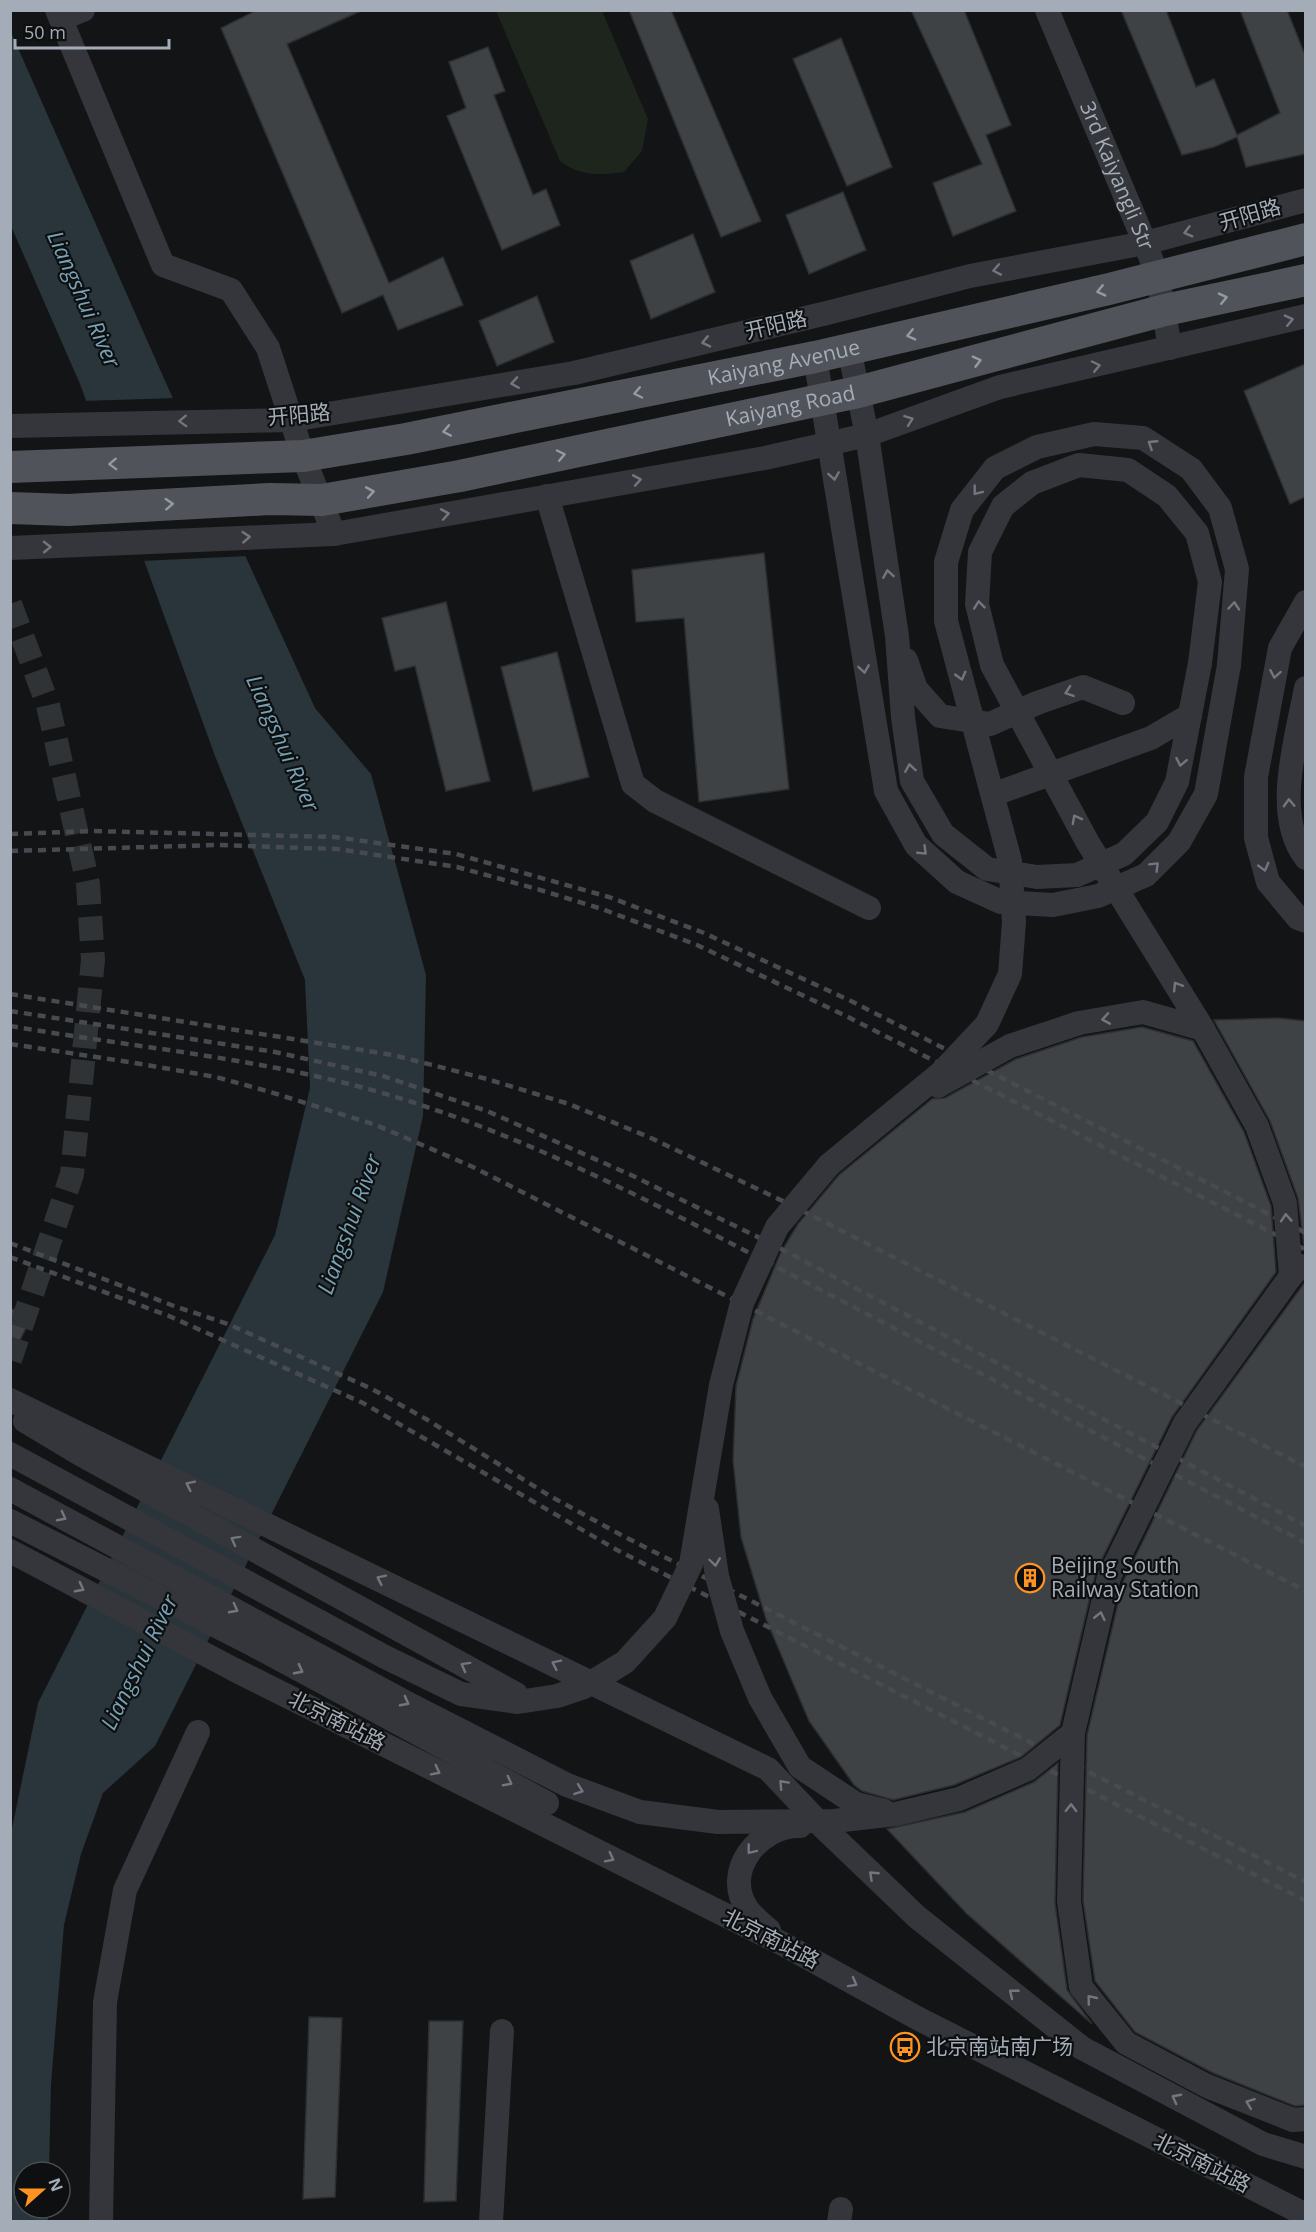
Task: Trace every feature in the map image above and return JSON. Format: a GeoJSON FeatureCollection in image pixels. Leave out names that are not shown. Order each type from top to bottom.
{"type":"FeatureCollection","features":[{"type":"Feature","properties":{"kind":"main road","name":"Kaiyang Avenue"},"geometry":{"type":"LineString","coordinates":[[10,467],[303,456],[406,439],[815,357],[1158,277],[1305,239]]}},
{"type":"Feature","properties":{"kind":"main road","name":"Kaiyang Road"},"geometry":{"type":"LineString","coordinates":[[10,508],[68,510],[270,499],[322,500],[526,463],[858,392],[1165,310],[1305,280]]}},
{"type":"Feature","properties":{"kind":"street","name":"3rd Kaiyangli Str"},"geometry":{"type":"LineString","coordinates":[[1047,10],[1158,277],[1170,348]]}},
{"type":"Feature","properties":{"kind":"street"},"geometry":{"type":"LineString","coordinates":[[67,14],[163,265],[231,290],[268,348],[303,456],[334,534]]}},
{"type":"Feature","properties":{"kind":"street","name":"开阳路"},"geometry":{"type":"LineString","coordinates":[[10,426],[242,419],[292,420],[574,373],[970,276],[1145,243],[1305,200]]}},
{"type":"Feature","properties":{"kind":"street"},"geometry":{"type":"LineString","coordinates":[[10,548],[83,547],[283,534],[334,534],[765,458],[867,435],[1000,387],[1305,316]]}},
{"type":"Feature","properties":{"kind":"street"},"geometry":{"type":"LineString","coordinates":[[849,349],[867,435],[897,636],[903,717],[912,781],[943,834],[987,869],[1037,877],[1077,875],[1124,854],[1157,822],[1177,782],[1200,663],[1210,582],[1197,533],[1167,496],[1128,470],[1079,465],[1032,483],[1003,506],[980,552],[977,604],[992,665],[1088,843],[1203,1029],[1257,1126],[1285,1203],[1298,1269],[1185,1423],[1109,1577],[1073,1733],[1069,1901],[1081,1987],[1126,2043],[1207,2086],[1293,2120],[1305,2120]]}},
{"type":"Feature","properties":{"kind":"street"},"geometry":{"type":"LineString","coordinates":[[10,1454],[385,1658],[461,1694],[518,1702],[557,1696],[584,1687],[625,1662],[666,1618],[691,1564],[721,1385],[742,1303],[777,1227],[829,1165],[942,1072],[987,1024],[1010,974],[1014,922],[1010,861],[946,621],[946,562],[962,510],[995,468],[1037,447],[1094,434],[1143,438],[1191,470],[1220,508],[1237,569],[1229,665],[1206,794],[1179,842],[1146,875],[1098,896],[1053,905],[1001,902],[957,882],[916,845],[886,791],[815,357]]}},
{"type":"Feature","properties":{"kind":"street"},"geometry":{"type":"LineString","coordinates":[[547,496],[633,784],[655,801],[869,908]]}},
{"type":"Feature","properties":{"kind":"street"},"geometry":{"type":"LineString","coordinates":[[1305,602],[1280,648],[1256,777],[1256,838],[1268,882],[1298,918],[1305,921]]}},
{"type":"Feature","properties":{"kind":"street"},"geometry":{"type":"LineString","coordinates":[[897,636],[916,689],[940,716],[990,724],[1037,702],[1083,687],[1123,704]]}},
{"type":"Feature","properties":{"kind":"street"},"geometry":{"type":"LineString","coordinates":[[1305,688],[1288,789],[1290,823],[1305,858]]}},
{"type":"Feature","properties":{"kind":"street"},"geometry":{"type":"LineString","coordinates":[[1004,791],[1151,738],[1190,715]]}},
{"type":"Feature","properties":{"kind":"street"},"geometry":{"type":"LineString","coordinates":[[894,1111],[1010,1046],[1079,1023],[1143,1012],[1203,1029]]}},
{"type":"Feature","properties":{"kind":"street"},"geometry":{"type":"LineString","coordinates":[[10,1400],[286,1568],[516,1694]]}},
{"type":"Feature","properties":{"kind":"street"},"geometry":{"type":"LineString","coordinates":[[10,1412],[299,1539],[768,1768],[823,1827],[917,1917],[1082,2048],[1263,2144],[1305,2157]]}},
{"type":"Feature","properties":{"kind":"street"},"geometry":{"type":"LineString","coordinates":[[703,1483],[720,1587],[732,1631],[760,1698],[800,1767],[856,1804],[896,1814]]}},
{"type":"Feature","properties":{"kind":"street"},"geometry":{"type":"LineString","coordinates":[[10,1489],[407,1703],[567,1785],[640,1812],[718,1822],[834,1821],[896,1814],[959,1799],[1028,1769],[1073,1733]]}},
{"type":"Feature","properties":{"kind":"street"},"geometry":{"type":"LineString","coordinates":[[10,1521],[248,1642],[547,1803]]}},
{"type":"Feature","properties":{"kind":"street","name":"北京南站路"},"geometry":{"type":"LineString","coordinates":[[20,1556],[233,1669],[783,1944],[919,2019],[1305,2215]]}},
{"type":"Feature","properties":{"kind":"street"},"geometry":{"type":"LineString","coordinates":[[101,2222],[105,2002],[125,1890],[198,1732]]}},
{"type":"Feature","properties":{"kind":"street"},"geometry":{"type":"LineString","coordinates":[[783,1944],[747,1910],[740,1888],[740,1867],[752,1846],[769,1833],[790,1826],[823,1827]]}},
{"type":"Feature","properties":{"kind":"street"},"geometry":{"type":"LineString","coordinates":[[491,2222],[502,2031]]}},
{"type":"Feature","properties":{"kind":"shaded area"},"geometry":{"type":"Polygon","coordinates":[[[496,11],[602,11],[648,119],[642,151],[624,172],[591,174],[575,170],[560,161],[496,11]]]}},
{"type":"Feature","properties":{"kind":"water","name":"Liangshui River"},"geometry":{"type":"Polygon","coordinates":[[[10,30],[166,383],[315,708],[371,774],[426,975],[423,1116],[383,1292],[155,1746],[103,1793],[81,1854],[64,1925],[51,2084],[49,2160],[12,2160],[12,2220],[48,2220],[48,2222],[10,2221],[10,1838],[38,1703],[275,1235],[310,1088],[305,980],[215,756],[80,384],[11,226],[10,30]]]}},
{"type":"Feature","properties":{"kind":"pier"},"geometry":{"type":"Polygon","coordinates":[[[176,398],[248,556],[141,561],[83,401],[176,398]]]}},
{"type":"Feature","properties":{"kind":"building"},"geometry":{"type":"Polygon","coordinates":[[[257,10],[363,10],[287,44],[389,283],[443,257],[463,305],[398,330],[383,295],[342,313],[221,28],[257,10]]]}},
{"type":"Feature","properties":{"kind":"building"},"geometry":{"type":"Polygon","coordinates":[[[629,10],[671,10],[761,221],[721,237],[629,10]]]}},
{"type":"Feature","properties":{"kind":"building"},"geometry":{"type":"Polygon","coordinates":[[[911,10],[964,10],[1011,125],[986,135],[1016,211],[953,236],[933,183],[982,164],[911,10]]]}},
{"type":"Feature","properties":{"kind":"building"},"geometry":{"type":"Polygon","coordinates":[[[1121,10],[1166,10],[1196,87],[1214,79],[1237,135],[1280,113],[1240,10],[1287,10],[1305,55],[1305,154],[1246,167],[1237,137],[1214,147],[1182,155],[1121,10]]]}},
{"type":"Feature","properties":{"kind":"building"},"geometry":{"type":"Polygon","coordinates":[[[841,38],[892,167],[847,186],[793,59],[841,38]]]}},
{"type":"Feature","properties":{"kind":"building"},"geometry":{"type":"Polygon","coordinates":[[[488,47],[505,91],[494,95],[533,195],[546,189],[560,225],[502,250],[447,116],[466,108],[449,62],[488,47]]]}},
{"type":"Feature","properties":{"kind":"building"},"geometry":{"type":"Polygon","coordinates":[[[843,192],[866,250],[809,274],[786,215],[843,192]]]}},
{"type":"Feature","properties":{"kind":"building"},"geometry":{"type":"Polygon","coordinates":[[[693,234],[715,292],[651,319],[630,261],[693,234]]]}},
{"type":"Feature","properties":{"kind":"building"},"geometry":{"type":"Polygon","coordinates":[[[537,296],[554,342],[497,366],[479,321],[537,296]]]}},
{"type":"Feature","properties":{"kind":"building"},"geometry":{"type":"Polygon","coordinates":[[[1305,364],[1305,497],[1290,504],[1244,391],[1305,364]]]}},
{"type":"Feature","properties":{"kind":"building"},"geometry":{"type":"Polygon","coordinates":[[[764,553],[789,789],[699,802],[684,618],[636,622],[632,570],[764,553]]]}},
{"type":"Feature","properties":{"kind":"building"},"geometry":{"type":"Polygon","coordinates":[[[446,602],[490,781],[446,791],[415,666],[395,671],[382,618],[446,602]]]}},
{"type":"Feature","properties":{"kind":"building"},"geometry":{"type":"Polygon","coordinates":[[[557,652],[589,777],[533,791],[501,667],[557,652]]]}},
{"type":"Feature","properties":{"kind":"building"},"geometry":{"type":"Polygon","coordinates":[[[1278,1018],[1305,1021],[1305,1253],[1298,1198],[1270,1121],[1214,1020],[1278,1018]]]}},
{"type":"Feature","properties":{"kind":"building"},"geometry":{"type":"Polygon","coordinates":[[[1142,1027],[1193,1041],[1244,1132],[1271,1206],[1276,1272],[1172,1417],[1096,1571],[1060,1725],[1021,1757],[954,1785],[893,1800],[862,1791],[854,1785],[809,1721],[766,1619],[741,1537],[733,1460],[736,1386],[753,1319],[781,1252],[798,1224],[839,1175],[932,1099],[945,1098],[1016,1059],[1082,1037],[1142,1027]]]}},
{"type":"Feature","properties":{"kind":"building"},"geometry":{"type":"Polygon","coordinates":[[[1305,1282],[1305,2105],[1295,2106],[1213,2073],[1135,2032],[1095,1981],[1083,1900],[1087,1735],[1123,1582],[1197,1430],[1305,1282]]]}},
{"type":"Feature","properties":{"kind":"building"},"geometry":{"type":"Polygon","coordinates":[[[10,1308],[31,1318],[10,1360],[10,1308]]]}},
{"type":"Feature","properties":{"kind":"building"},"geometry":{"type":"Polygon","coordinates":[[[1058,1763],[1055,1903],[1067,1990],[1092,2024],[966,1913],[887,1829],[965,1812],[1034,1782],[1058,1763]]]}},
{"type":"Feature","properties":{"kind":"building"},"geometry":{"type":"Polygon","coordinates":[[[309,2017],[342,2018],[335,2197],[303,2199],[309,2017]]]}},
{"type":"Feature","properties":{"kind":"building"},"geometry":{"type":"Polygon","coordinates":[[[429,2021],[463,2021],[456,2201],[424,2202],[429,2021]]]}},
{"type":"Feature","properties":{"kind":"tunnel"},"geometry":{"type":"LineString","coordinates":[[10,604],[48,705],[88,884],[93,960],[72,1174],[10,1360]]}},
{"type":"Feature","properties":{"kind":"railway"},"geometry":{"type":"LineString","coordinates":[[10,834],[92,831],[335,837],[456,854],[609,897],[704,933],[851,1001],[1306,1233]]}},
{"type":"Feature","properties":{"kind":"railway"},"geometry":{"type":"LineString","coordinates":[[10,851],[218,845],[337,849],[457,867],[602,909],[697,945],[844,1015],[1306,1250]]}},
{"type":"Feature","properties":{"kind":"railway"},"geometry":{"type":"LineString","coordinates":[[10,994],[393,1055],[487,1079],[569,1104],[651,1138],[793,1206],[1306,1467]]}},
{"type":"Feature","properties":{"kind":"railway"},"geometry":{"type":"LineString","coordinates":[[10,1011],[275,1052],[383,1076],[487,1111],[631,1175],[772,1244],[1306,1526]]}},
{"type":"Feature","properties":{"kind":"railway"},"geometry":{"type":"LineString","coordinates":[[10,1026],[196,1054],[334,1080],[436,1110],[492,1131],[602,1179],[764,1260],[1306,1543]]}},
{"type":"Feature","properties":{"kind":"railway"},"geometry":{"type":"LineString","coordinates":[[10,1044],[216,1077],[376,1125],[473,1167],[1306,1591]]}},
{"type":"Feature","properties":{"kind":"railway"},"geometry":{"type":"LineString","coordinates":[[10,1243],[174,1306],[228,1324],[372,1389],[426,1419],[550,1496],[623,1536],[1306,1882]]}},
{"type":"Feature","properties":{"kind":"railway"},"geometry":{"type":"LineString","coordinates":[[10,1257],[169,1316],[363,1403],[617,1550],[1306,1901]]}},
{"type":"Feature","properties":{"kind":"place","name":"Beijing South Railway Station"},"geometry":{"type":"Point","coordinates":[1030,1578]}},
{"type":"Feature","properties":{"kind":"place","name":"北京南站南广场"},"geometry":{"type":"Point","coordinates":[905,2047]}}]}
